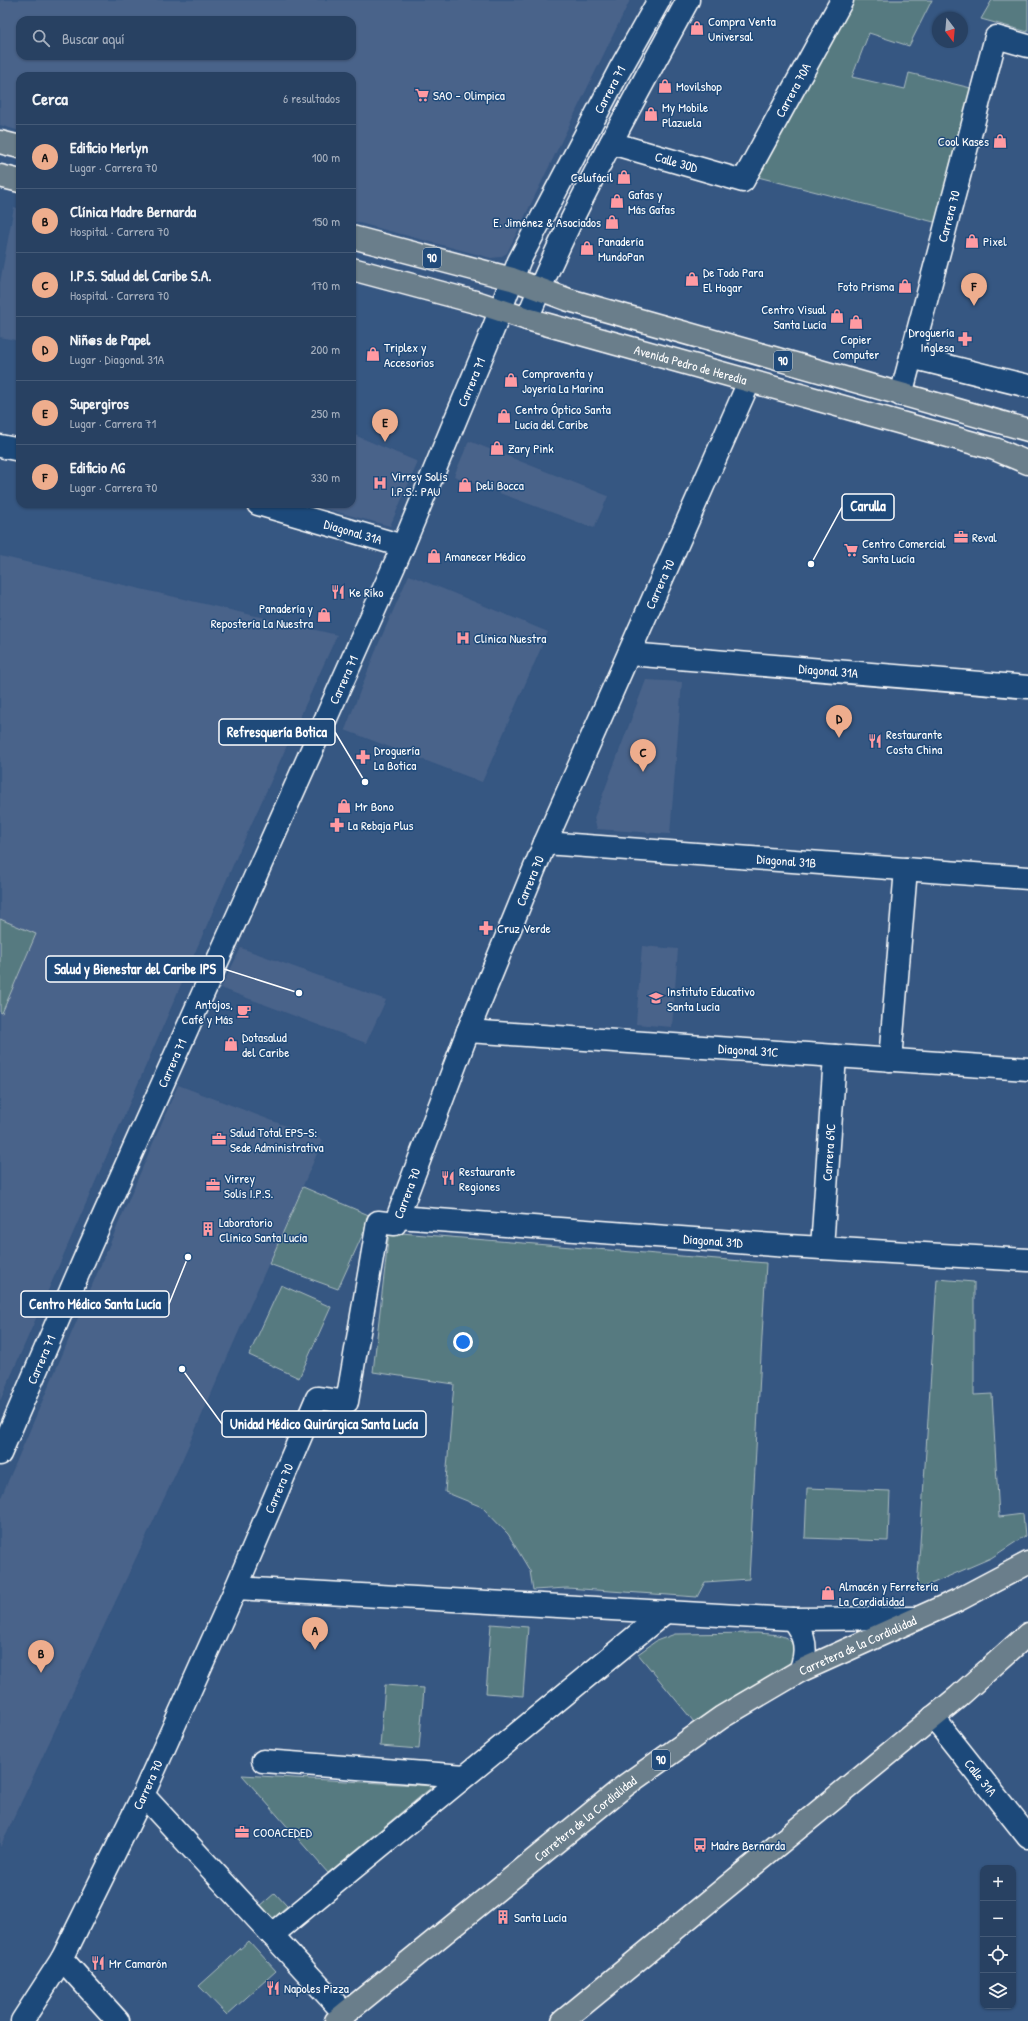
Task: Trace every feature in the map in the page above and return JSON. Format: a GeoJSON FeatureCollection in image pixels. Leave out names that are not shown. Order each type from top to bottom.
{"type":"FeatureCollection","features":[{"type":"Feature","properties":{"kind":"highway"},"geometry":{"type":"LineString","coordinates":[[0,142],[16,146]]}},
{"type":"Feature","properties":{"kind":"highway"},"geometry":{"type":"LineString","coordinates":[[0,176],[16,180]]}},
{"type":"Feature","properties":{"kind":"highway","name":"90"},"geometry":{"type":"LineString","coordinates":[[356,238],[512,280],[538,290],[901,395],[1028,430]]}},
{"type":"Feature","properties":{"kind":"highway","name":"Avenida Pedro de Heredia"},"geometry":{"type":"LineString","coordinates":[[356,270],[479,303],[526,319],[749,382],[995,449],[1028,463]]}},
{"type":"Feature","properties":{"kind":"highway","name":"Carretera de la Cordialidad"},"geometry":{"type":"LineString","coordinates":[[340,2017],[626,1785],[722,1717],[800,1672],[988,1585],[1028,1563]]}},
{"type":"Feature","properties":{"kind":"highway"},"geometry":{"type":"LineString","coordinates":[[563,2021],[933,1717],[1028,1634]]}},
{"type":"Feature","properties":{"kind":"street","name":"Carrera 71"},"geometry":{"type":"LineString","coordinates":[[0,1454],[90,1246],[403,546],[519,261],[618,71],[659,0]]}},
{"type":"Feature","properties":{"kind":"street","name":"Carrera 71"},"geometry":{"type":"LineString","coordinates":[[526,319],[538,290],[611,142],[688,0]]}},
{"type":"Feature","properties":{"kind":"street","name":"Carrera 70A"},"geometry":{"type":"LineString","coordinates":[[743,181],[842,0]]}},
{"type":"Feature","properties":{"kind":"street","name":"Carrera 70"},"geometry":{"type":"LineString","coordinates":[[901,395],[996,38],[1028,46]]}},
{"type":"Feature","properties":{"kind":"street","name":"Calle 30D"},"geometry":{"type":"LineString","coordinates":[[611,142],[743,181]]}},
{"type":"Feature","properties":{"kind":"street"},"geometry":{"type":"LineString","coordinates":[[911,357],[1028,386]]}},
{"type":"Feature","properties":{"kind":"street","name":"Carrera 70"},"geometry":{"type":"LineString","coordinates":[[22,2021],[62,1959],[143,1795],[236,1588],[317,1398],[347,1402],[378,1222],[395,1224],[468,1031],[545,843],[749,382]]}},
{"type":"Feature","properties":{"kind":"street"},"geometry":{"type":"LineString","coordinates":[[0,446],[16,449]]}},
{"type":"Feature","properties":{"kind":"street","name":"Diagonal 31A"},"geometry":{"type":"LineString","coordinates":[[272,508],[403,546]]}},
{"type":"Feature","properties":{"kind":"street","name":"Diagonal 31A"},"geometry":{"type":"LineString","coordinates":[[629,654],[1028,687]]}},
{"type":"Feature","properties":{"kind":"street","name":"Diagonal 31B"},"geometry":{"type":"LineString","coordinates":[[545,843],[1028,878]]}},
{"type":"Feature","properties":{"kind":"street"},"geometry":{"type":"LineString","coordinates":[[890,1060],[906,869]]}},
{"type":"Feature","properties":{"kind":"street","name":"Diagonal 31C"},"geometry":{"type":"LineString","coordinates":[[468,1031],[1028,1069]]}},
{"type":"Feature","properties":{"kind":"street","name":"Carrera 69C"},"geometry":{"type":"LineString","coordinates":[[822,1248],[835,1056]]}},
{"type":"Feature","properties":{"kind":"street","name":"Diagonal 31D"},"geometry":{"type":"LineString","coordinates":[[398,1217],[822,1248],[1028,1260]]}},
{"type":"Feature","properties":{"kind":"street"},"geometry":{"type":"LineString","coordinates":[[236,1588],[792,1619],[917,1618]]}},
{"type":"Feature","properties":{"kind":"street"},"geometry":{"type":"LineString","coordinates":[[272,1935],[664,1613]]}},
{"type":"Feature","properties":{"kind":"street"},"geometry":{"type":"LineString","coordinates":[[792,1619],[800,1629],[806,1651],[800,1672]]}},
{"type":"Feature","properties":{"kind":"street","name":"Calle 31A"},"geometry":{"type":"LineString","coordinates":[[933,1717],[1028,1837]]}},
{"type":"Feature","properties":{"kind":"street"},"geometry":{"type":"LineString","coordinates":[[263,1761],[466,1776]]}},
{"type":"Feature","properties":{"kind":"street"},"geometry":{"type":"LineString","coordinates":[[143,1795],[272,1935],[340,2017]]}},
{"type":"Feature","properties":{"kind":"street"},"geometry":{"type":"LineString","coordinates":[[62,1959],[118,2021]]}},
{"type":"Feature","properties":{"kind":"shaded area"},"geometry":{"type":"Polygon","coordinates":[[[0,0],[630,0],[507,253],[500,257],[491,258],[356,222],[356,72],[16,72],[16,130],[0,125],[0,0]]]}},
{"type":"Feature","properties":{"kind":"shaded area"},"geometry":{"type":"Polygon","coordinates":[[[14,207],[16,208],[16,340],[0,337],[0,283],[14,207]]]}},
{"type":"Feature","properties":{"kind":"shaded area","name":"Virrey Solís I.P.S.: PAU"},"geometry":{"type":"Polygon","coordinates":[[[356,436],[418,462],[390,526],[322,508],[356,508],[356,436]]]}},
{"type":"Feature","properties":{"kind":"shaded area"},"geometry":{"type":"Polygon","coordinates":[[[469,441],[608,496],[594,528],[454,476],[469,441]]]}},
{"type":"Feature","properties":{"kind":"shaded area"},"geometry":{"type":"Polygon","coordinates":[[[0,556],[337,635],[236,858],[0,1401],[0,556]]]}},
{"type":"Feature","properties":{"kind":"shaded area"},"geometry":{"type":"Polygon","coordinates":[[[409,575],[548,632],[482,782],[345,730],[378,645],[409,575]]]}},
{"type":"Feature","properties":{"kind":"shaded area"},"geometry":{"type":"Polygon","coordinates":[[[646,680],[682,682],[670,834],[597,829],[594,818],[646,680]]]}},
{"type":"Feature","properties":{"kind":"shaded area","name":"Instituto Educativo Santa Lucía"},"geometry":{"type":"Polygon","coordinates":[[[642,946],[678,949],[672,1027],[636,1024],[642,946]]]}},
{"type":"Feature","properties":{"kind":"shaded area"},"geometry":{"type":"Polygon","coordinates":[[[241,948],[386,1000],[366,1043],[221,988],[241,948]]]}},
{"type":"Feature","properties":{"kind":"shaded area"},"geometry":{"type":"Polygon","coordinates":[[[178,1085],[323,1140],[182,1460],[0,1847],[0,1500],[178,1085]]]}},
{"type":"Feature","properties":{"kind":"green space"},"geometry":{"type":"Polygon","coordinates":[[[849,0],[932,0],[909,46],[869,33],[852,77],[905,89],[909,73],[975,89],[938,223],[754,176],[849,0]]]}},
{"type":"Feature","properties":{"kind":"green space"},"geometry":{"type":"Polygon","coordinates":[[[992,0],[1028,0],[1028,32],[981,19],[992,0]]]}},
{"type":"Feature","properties":{"kind":"green space"},"geometry":{"type":"Polygon","coordinates":[[[0,919],[36,934],[2,1013],[0,1012],[0,919]]]}},
{"type":"Feature","properties":{"kind":"green space"},"geometry":{"type":"Polygon","coordinates":[[[303,1187],[371,1216],[338,1289],[269,1264],[303,1187]]]}},
{"type":"Feature","properties":{"kind":"green space"},"geometry":{"type":"Polygon","coordinates":[[[389,1232],[766,1263],[749,1579],[705,1582],[697,1597],[567,1588],[533,1590],[530,1571],[508,1534],[482,1507],[445,1492],[454,1384],[373,1372],[389,1232]]]}},
{"type":"Feature","properties":{"kind":"green space"},"geometry":{"type":"Polygon","coordinates":[[[937,1279],[974,1282],[974,1395],[992,1394],[999,1517],[1023,1514],[1025,1536],[991,1558],[917,1590],[937,1279]]]}},
{"type":"Feature","properties":{"kind":"green space"},"geometry":{"type":"Polygon","coordinates":[[[281,1285],[331,1307],[299,1378],[249,1355],[281,1285]]]}},
{"type":"Feature","properties":{"kind":"green space"},"geometry":{"type":"Polygon","coordinates":[[[807,1488],[890,1491],[888,1541],[805,1538],[807,1488]]]}},
{"type":"Feature","properties":{"kind":"green space"},"geometry":{"type":"Polygon","coordinates":[[[491,1624],[528,1627],[523,1696],[486,1693],[491,1624]]]}},
{"type":"Feature","properties":{"kind":"green space"},"geometry":{"type":"Polygon","coordinates":[[[757,1633],[779,1635],[790,1640],[793,1645],[794,1661],[694,1722],[638,1654],[656,1641],[675,1634],[757,1633]]]}},
{"type":"Feature","properties":{"kind":"green space"},"geometry":{"type":"Polygon","coordinates":[[[385,1685],[424,1688],[419,1749],[380,1746],[385,1685]]]}},
{"type":"Feature","properties":{"kind":"green space"},"geometry":{"type":"Polygon","coordinates":[[[242,1775],[433,1786],[328,1873],[242,1775]]]}},
{"type":"Feature","properties":{"kind":"green space"},"geometry":{"type":"Polygon","coordinates":[[[275,1893],[287,1906],[270,1921],[259,1907],[275,1893]]]}},
{"type":"Feature","properties":{"kind":"green space"},"geometry":{"type":"Polygon","coordinates":[[[249,1941],[276,1971],[227,2015],[199,1986],[249,1941]]]}},
{"type":"Feature","properties":{"kind":"place","name":"Compra Venta Universal"},"geometry":{"type":"Point","coordinates":[697,28]}},
{"type":"Feature","properties":{"kind":"place","name":"Movilshop"},"geometry":{"type":"Point","coordinates":[665,86]}},
{"type":"Feature","properties":{"kind":"place","name":"SAO - Olimpica"},"geometry":{"type":"Point","coordinates":[422,95]}},
{"type":"Feature","properties":{"kind":"place","name":"My Mobile Plazuela"},"geometry":{"type":"Point","coordinates":[651,114]}},
{"type":"Feature","properties":{"kind":"place","name":"Cool Kases"},"geometry":{"type":"Point","coordinates":[1000,141]}},
{"type":"Feature","properties":{"kind":"place","name":"Celufácil"},"geometry":{"type":"Point","coordinates":[624,177]}},
{"type":"Feature","properties":{"kind":"place","name":"Gafas y Más Gafas"},"geometry":{"type":"Point","coordinates":[617,201]}},
{"type":"Feature","properties":{"kind":"place","name":"E. Jiménez & Asociados"},"geometry":{"type":"Point","coordinates":[612,222]}},
{"type":"Feature","properties":{"kind":"place","name":"Pixel"},"geometry":{"type":"Point","coordinates":[972,241]}},
{"type":"Feature","properties":{"kind":"place","name":"Panadería MundoPan"},"geometry":{"type":"Point","coordinates":[587,248]}},
{"type":"Feature","properties":{"kind":"place","name":"De Todo Para El Hogar"},"geometry":{"type":"Point","coordinates":[692,279]}},
{"type":"Feature","properties":{"kind":"place","name":"Foto Prisma"},"geometry":{"type":"Point","coordinates":[905,286]}},
{"type":"Feature","properties":{"kind":"place","name":"Edificio AG"},"geometry":{"type":"Point","coordinates":[974,306]}},
{"type":"Feature","properties":{"kind":"place","name":"Centro Visual Santa Lucía"},"geometry":{"type":"Point","coordinates":[837,316]}},
{"type":"Feature","properties":{"kind":"place","name":"Copier Computer"},"geometry":{"type":"Point","coordinates":[856,322]}},
{"type":"Feature","properties":{"kind":"place","name":"Droguería Inglesa"},"geometry":{"type":"Point","coordinates":[965,339]}},
{"type":"Feature","properties":{"kind":"place","name":"Triplex y Accesorios"},"geometry":{"type":"Point","coordinates":[373,354]}},
{"type":"Feature","properties":{"kind":"place","name":"Compraventa y Joyería La Marina"},"geometry":{"type":"Point","coordinates":[511,380]}},
{"type":"Feature","properties":{"kind":"place","name":"Centro Óptico Santa Lucía del Caribe"},"geometry":{"type":"Point","coordinates":[504,416]}},
{"type":"Feature","properties":{"kind":"place","name":"Supergiros"},"geometry":{"type":"Point","coordinates":[385,442]}},
{"type":"Feature","properties":{"kind":"place","name":"Zary Pink"},"geometry":{"type":"Point","coordinates":[497,448]}},
{"type":"Feature","properties":{"kind":"place","name":"Virrey Solís I.P.S.: PAU"},"geometry":{"type":"Point","coordinates":[380,483]}},
{"type":"Feature","properties":{"kind":"place","name":"Deli Bocca"},"geometry":{"type":"Point","coordinates":[465,485]}},
{"type":"Feature","properties":{"kind":"place","name":"Reval"},"geometry":{"type":"Point","coordinates":[961,537]}},
{"type":"Feature","properties":{"kind":"place","name":"Centro Comercial Santa Lucía"},"geometry":{"type":"Point","coordinates":[851,550]}},
{"type":"Feature","properties":{"kind":"place","name":"Amanecer Médico"},"geometry":{"type":"Point","coordinates":[434,556]}},
{"type":"Feature","properties":{"kind":"place","name":"Carulla"},"geometry":{"type":"Point","coordinates":[811,564]}},
{"type":"Feature","properties":{"kind":"place","name":"Ke Riko"},"geometry":{"type":"Point","coordinates":[338,592]}},
{"type":"Feature","properties":{"kind":"place","name":"Panadería y Repostería La Nuestra"},"geometry":{"type":"Point","coordinates":[324,615]}},
{"type":"Feature","properties":{"kind":"place","name":"Clínica Nuestra"},"geometry":{"type":"Point","coordinates":[463,638]}},
{"type":"Feature","properties":{"kind":"place","name":"Niñ@s de Papel"},"geometry":{"type":"Point","coordinates":[839,738]}},
{"type":"Feature","properties":{"kind":"place","name":"Restaurante Costa China"},"geometry":{"type":"Point","coordinates":[875,741]}},
{"type":"Feature","properties":{"kind":"place","name":"Droguería La Botica"},"geometry":{"type":"Point","coordinates":[363,757]}},
{"type":"Feature","properties":{"kind":"place","name":"I.P.S. Salud del Caribe S.A."},"geometry":{"type":"Point","coordinates":[643,772]}},
{"type":"Feature","properties":{"kind":"place","name":"Refresquería Botica"},"geometry":{"type":"Point","coordinates":[365,782]}},
{"type":"Feature","properties":{"kind":"place","name":"Mr Bono"},"geometry":{"type":"Point","coordinates":[344,806]}},
{"type":"Feature","properties":{"kind":"place","name":"La Rebaja Plus"},"geometry":{"type":"Point","coordinates":[337,825]}},
{"type":"Feature","properties":{"kind":"place","name":"Cruz Verde"},"geometry":{"type":"Point","coordinates":[486,928]}},
{"type":"Feature","properties":{"kind":"place","name":"Salud y Bienestar del Caribe IPS"},"geometry":{"type":"Point","coordinates":[299,993]}},
{"type":"Feature","properties":{"kind":"place","name":"Instituto Educativo Santa Lucía"},"geometry":{"type":"Point","coordinates":[656,998]}},
{"type":"Feature","properties":{"kind":"place","name":"Antojos, Café y Más"},"geometry":{"type":"Point","coordinates":[244,1011]}},
{"type":"Feature","properties":{"kind":"place","name":"Dotasalud del Caribe"},"geometry":{"type":"Point","coordinates":[231,1044]}},
{"type":"Feature","properties":{"kind":"place","name":"Salud Total EPS-S: Sede Administrativa"},"geometry":{"type":"Point","coordinates":[219,1139]}},
{"type":"Feature","properties":{"kind":"place","name":"Restaurante Regiones"},"geometry":{"type":"Point","coordinates":[448,1178]}},
{"type":"Feature","properties":{"kind":"place","name":"Virrey Solís I.P.S."},"geometry":{"type":"Point","coordinates":[213,1185]}},
{"type":"Feature","properties":{"kind":"place","name":"Laboratorio Clínico Santa Lucía"},"geometry":{"type":"Point","coordinates":[208,1229]}},
{"type":"Feature","properties":{"kind":"place","name":"Centro Médico Santa Lucía"},"geometry":{"type":"Point","coordinates":[188,1257]}},
{"type":"Feature","properties":{"kind":"place","name":"Unidad Médico Quirúrgica Santa Lucía"},"geometry":{"type":"Point","coordinates":[182,1369]}},
{"type":"Feature","properties":{"kind":"place","name":"Almacén y Ferretería La Cordialidad"},"geometry":{"type":"Point","coordinates":[828,1593]}},
{"type":"Feature","properties":{"kind":"place","name":"Edificio Merlyn"},"geometry":{"type":"Point","coordinates":[315,1650]}},
{"type":"Feature","properties":{"kind":"place","name":"Clínica Madre Bernarda"},"geometry":{"type":"Point","coordinates":[41,1673]}},
{"type":"Feature","properties":{"kind":"place","name":"COOACEDED"},"geometry":{"type":"Point","coordinates":[242,1832]}},
{"type":"Feature","properties":{"kind":"place","name":"Madre Bernarda"},"geometry":{"type":"Point","coordinates":[700,1845]}},
{"type":"Feature","properties":{"kind":"place","name":"Santa Lucía"},"geometry":{"type":"Point","coordinates":[503,1917]}},
{"type":"Feature","properties":{"kind":"place","name":"Mr Camarón"},"geometry":{"type":"Point","coordinates":[98,1963]}},
{"type":"Feature","properties":{"kind":"place","name":"Napoles Pizza"},"geometry":{"type":"Point","coordinates":[273,1988]}}]}
